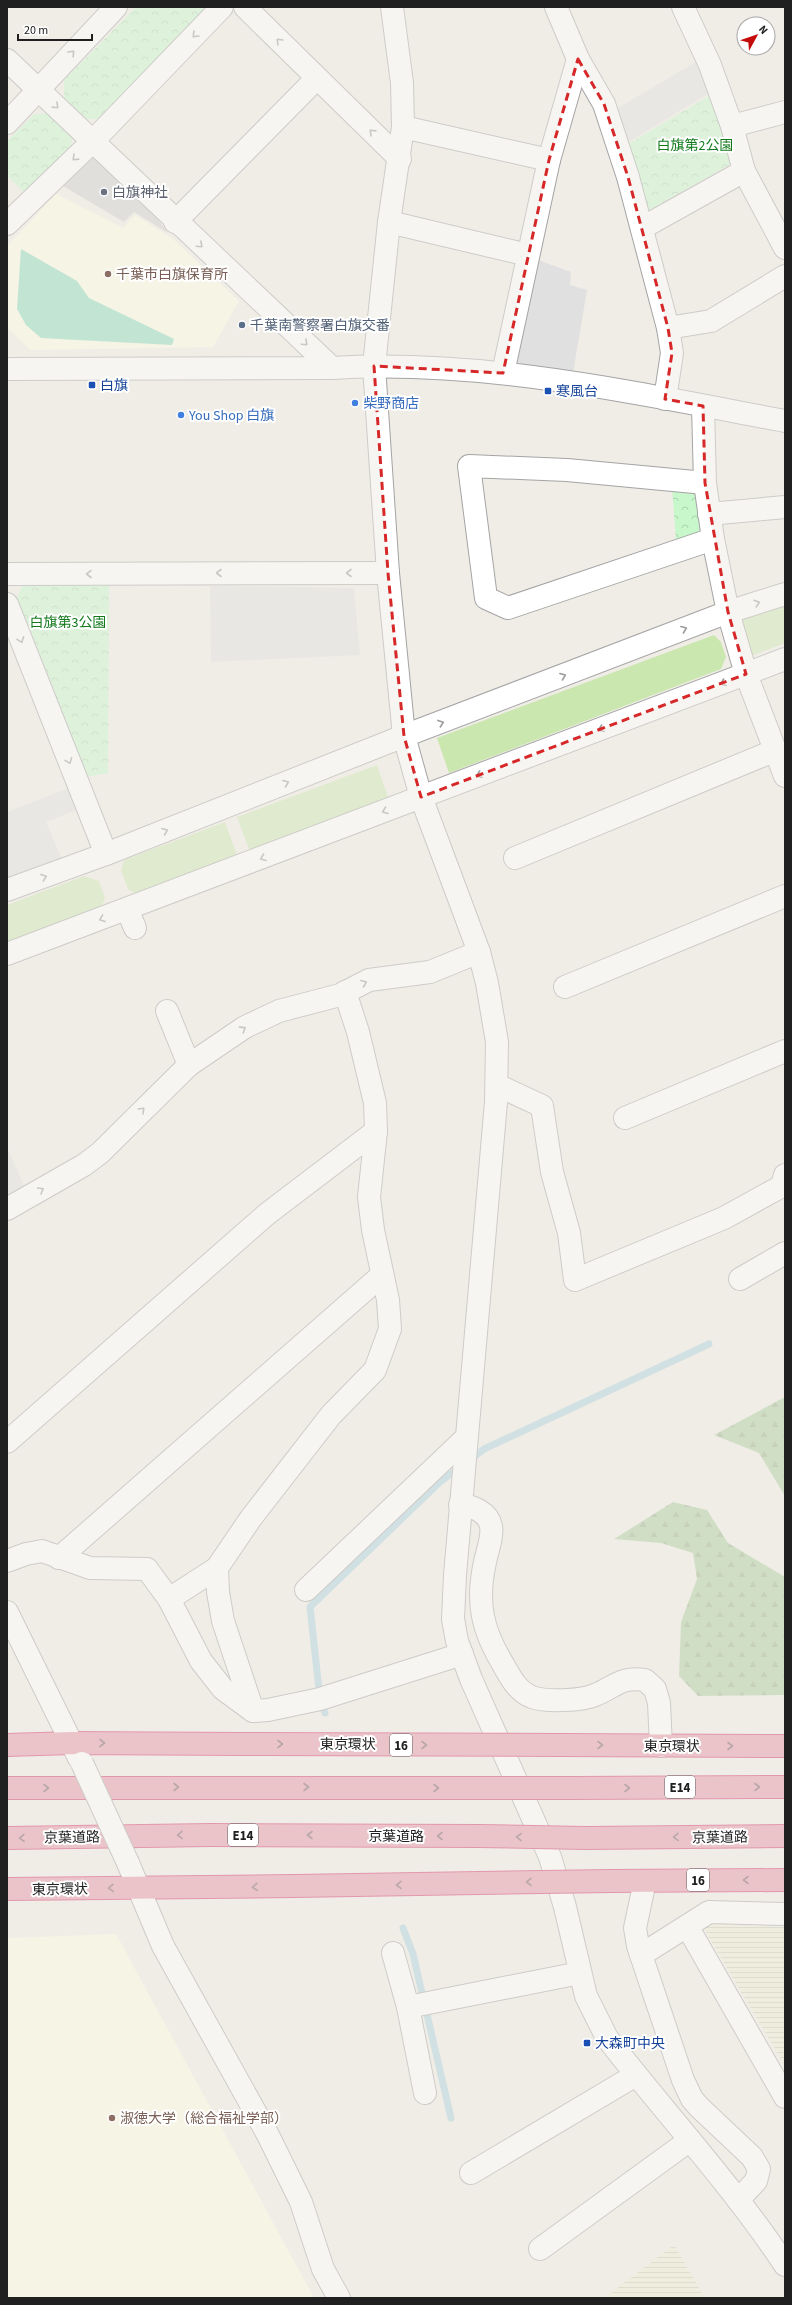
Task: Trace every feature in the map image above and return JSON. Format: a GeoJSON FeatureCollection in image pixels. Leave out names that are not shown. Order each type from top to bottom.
{"type":"FeatureCollection","features":[{"type":"Feature","properties":{"kind":"highway","name":"東京環状"},"geometry":{"type":"LineString","coordinates":[[7,1745],[72,1743],[785,1746]]}},
{"type":"Feature","properties":{"kind":"highway","name":"E14"},"geometry":{"type":"LineString","coordinates":[[7,1788],[785,1787]]}},
{"type":"Feature","properties":{"kind":"highway","name":"京葉道路"},"geometry":{"type":"LineString","coordinates":[[7,1838],[211,1835],[586,1838],[785,1836]]}},
{"type":"Feature","properties":{"kind":"highway","name":"東京環状"},"geometry":{"type":"LineString","coordinates":[[7,1889],[785,1880]]}},
{"type":"Feature","properties":{"kind":"street"},"geometry":{"type":"LineString","coordinates":[[7,122],[116,7]]}},
{"type":"Feature","properties":{"kind":"street"},"geometry":{"type":"LineString","coordinates":[[7,224],[93,141],[222,7]]}},
{"type":"Feature","properties":{"kind":"street"},"geometry":{"type":"LineString","coordinates":[[245,7],[400,159]]}},
{"type":"Feature","properties":{"kind":"street"},"geometry":{"type":"LineString","coordinates":[[392,7],[402,83],[403,127],[400,159],[389,222],[374,366],[388,573],[404,736],[421,797],[479,952],[494,1022],[496,1085],[460,1505],[453,1619],[462,1654],[550,1857],[565,1906],[580,1973],[595,2017],[607,2038],[738,2200],[785,2265]]}},
{"type":"Feature","properties":{"kind":"street"},"geometry":{"type":"LineString","coordinates":[[556,7],[578,59],[604,104],[628,177],[668,328],[672,353],[665,399]]}},
{"type":"Feature","properties":{"kind":"street"},"geometry":{"type":"LineString","coordinates":[[682,7],[710,65],[732,126],[744,171],[785,248]]}},
{"type":"Feature","properties":{"kind":"street"},"geometry":{"type":"LineString","coordinates":[[503,373],[549,160],[578,59]]}},
{"type":"Feature","properties":{"kind":"street"},"geometry":{"type":"LineString","coordinates":[[7,60],[93,141],[175,222],[332,368]]}},
{"type":"Feature","properties":{"kind":"street"},"geometry":{"type":"LineString","coordinates":[[175,222],[317,78]]}},
{"type":"Feature","properties":{"kind":"street"},"geometry":{"type":"LineString","coordinates":[[732,126],[785,112]]}},
{"type":"Feature","properties":{"kind":"street"},"geometry":{"type":"LineString","coordinates":[[403,127],[549,160]]}},
{"type":"Feature","properties":{"kind":"street"},"geometry":{"type":"LineString","coordinates":[[642,228],[744,171]]}},
{"type":"Feature","properties":{"kind":"street"},"geometry":{"type":"LineString","coordinates":[[389,222],[528,255]]}},
{"type":"Feature","properties":{"kind":"street"},"geometry":{"type":"LineString","coordinates":[[668,328],[711,320],[785,276]]}},
{"type":"Feature","properties":{"kind":"street"},"geometry":{"type":"LineString","coordinates":[[7,369],[332,368],[374,366],[503,373],[577,383],[785,421]]}},
{"type":"Feature","properties":{"kind":"street"},"geometry":{"type":"LineString","coordinates":[[703,406],[705,483],[713,539],[728,612],[746,674],[779,751],[785,776]]}},
{"type":"Feature","properties":{"kind":"street"},"geometry":{"type":"LineString","coordinates":[[705,483],[567,470],[469,466],[486,598],[508,608],[713,539]]}},
{"type":"Feature","properties":{"kind":"street"},"geometry":{"type":"LineString","coordinates":[[710,514],[785,507]]}},
{"type":"Feature","properties":{"kind":"street"},"geometry":{"type":"LineString","coordinates":[[7,574],[388,573]]}},
{"type":"Feature","properties":{"kind":"street"},"geometry":{"type":"LineString","coordinates":[[7,890],[106,854],[404,736],[728,612],[785,594]]}},
{"type":"Feature","properties":{"kind":"street"},"geometry":{"type":"LineString","coordinates":[[7,604],[106,854]]}},
{"type":"Feature","properties":{"kind":"street"},"geometry":{"type":"LineString","coordinates":[[7,954],[131,919],[421,797],[785,659]]}},
{"type":"Feature","properties":{"kind":"street"},"geometry":{"type":"LineString","coordinates":[[515,858],[779,751]]}},
{"type":"Feature","properties":{"kind":"street"},"geometry":{"type":"LineString","coordinates":[[565,987],[785,896]]}},
{"type":"Feature","properties":{"kind":"street"},"geometry":{"type":"LineString","coordinates":[[7,1209],[84,1165],[100,1153],[189,1065],[245,1027],[279,1011],[324,1000],[345,992],[369,980],[430,972],[479,952]]}},
{"type":"Feature","properties":{"kind":"street"},"geometry":{"type":"LineString","coordinates":[[169,1599],[217,1568],[251,1518],[331,1415],[375,1370],[390,1329],[388,1300],[382,1275],[369,1197],[376,1131],[375,1103],[369,1075],[345,992]]}},
{"type":"Feature","properties":{"kind":"street"},"geometry":{"type":"LineString","coordinates":[[167,1011],[189,1065]]}},
{"type":"Feature","properties":{"kind":"street"},"geometry":{"type":"LineString","coordinates":[[625,1118],[785,1051]]}},
{"type":"Feature","properties":{"kind":"street"},"geometry":{"type":"LineString","coordinates":[[496,1085],[542,1106],[552,1172],[569,1234],[575,1280],[724,1218],[782,1186],[785,1175]]}},
{"type":"Feature","properties":{"kind":"street"},"geometry":{"type":"LineString","coordinates":[[7,1442],[267,1214],[376,1131]]}},
{"type":"Feature","properties":{"kind":"street"},"geometry":{"type":"LineString","coordinates":[[740,1280],[785,1253]]}},
{"type":"Feature","properties":{"kind":"street"},"geometry":{"type":"LineString","coordinates":[[59,1558],[382,1275]]}},
{"type":"Feature","properties":{"kind":"street"},"geometry":{"type":"LineString","coordinates":[[306,1590],[466,1438]]}},
{"type":"Feature","properties":{"kind":"street"},"geometry":{"type":"LineString","coordinates":[[460,1505],[470,1506],[484,1513],[491,1526],[482,1580],[480,1608],[484,1626],[490,1642],[518,1688],[529,1696],[542,1700],[583,1698],[594,1696],[624,1679],[645,1680],[655,1689],[659,1703],[661,1746]]}},
{"type":"Feature","properties":{"kind":"street"},"geometry":{"type":"LineString","coordinates":[[7,1561],[26,1554],[42,1551],[90,1568],[147,1569],[169,1599],[201,1661],[223,1689],[252,1711],[268,1710],[320,1698],[462,1654]]}},
{"type":"Feature","properties":{"kind":"street"},"geometry":{"type":"LineString","coordinates":[[217,1568],[218,1592],[223,1621],[252,1711]]}},
{"type":"Feature","properties":{"kind":"street"},"geometry":{"type":"LineString","coordinates":[[7,1612],[82,1763],[140,1888],[163,1946],[268,2135],[301,2202],[323,2269],[339,2298]]}},
{"type":"Feature","properties":{"kind":"street"},"geometry":{"type":"LineString","coordinates":[[645,1881],[634,1928],[641,1954],[683,2080],[692,2099],[757,2164],[760,2169],[756,2181],[738,2200]]}},
{"type":"Feature","properties":{"kind":"street"},"geometry":{"type":"LineString","coordinates":[[641,1954],[708,1912],[785,1914]]}},
{"type":"Feature","properties":{"kind":"street"},"geometry":{"type":"LineString","coordinates":[[687,1926],[785,2097]]}},
{"type":"Feature","properties":{"kind":"street"},"geometry":{"type":"LineString","coordinates":[[393,1953],[408,2007],[425,2093]]}},
{"type":"Feature","properties":{"kind":"street"},"geometry":{"type":"LineString","coordinates":[[408,2007],[580,1973]]}},
{"type":"Feature","properties":{"kind":"street"},"geometry":{"type":"LineString","coordinates":[[471,2173],[636,2075]]}},
{"type":"Feature","properties":{"kind":"street"},"geometry":{"type":"LineString","coordinates":[[540,2249],[690,2140]]}},
{"type":"Feature","properties":{"kind":"highlighted area"},"geometry":{"type":"Polygon","coordinates":[[[578,59],[604,104],[628,177],[668,328],[672,353],[665,399],[703,406],[705,483],[728,612],[746,674],[421,797],[404,736],[388,573],[374,366],[503,373],[549,160],[578,59]]]}},
{"type":"Feature","properties":{"kind":"shaded area"},"geometry":{"type":"Polygon","coordinates":[[[704,57],[716,89],[622,146],[608,114],[704,57]]]}},
{"type":"Feature","properties":{"kind":"shaded area","name":"白旗神社"},"geometry":{"type":"Polygon","coordinates":[[[95,156],[142,198],[168,233],[134,212],[124,222],[63,186],[95,156]]]}},
{"type":"Feature","properties":{"kind":"shaded area","name":"千葉市白旗保育所"},"geometry":{"type":"Polygon","coordinates":[[[56,194],[123,228],[135,215],[174,240],[239,301],[213,347],[30,350],[7,327],[7,246],[56,194]]]}},
{"type":"Feature","properties":{"kind":"shaded area"},"geometry":{"type":"Polygon","coordinates":[[[538,260],[571,272],[570,285],[587,290],[573,373],[514,364],[538,260]]]}},
{"type":"Feature","properties":{"kind":"shaded area"},"geometry":{"type":"Polygon","coordinates":[[[210,586],[354,588],[360,655],[211,662],[210,586]]]}},
{"type":"Feature","properties":{"kind":"shaded area"},"geometry":{"type":"Polygon","coordinates":[[[71,787],[79,809],[46,822],[64,864],[7,886],[7,812],[71,787]]]}},
{"type":"Feature","properties":{"kind":"shaded area"},"geometry":{"type":"Polygon","coordinates":[[[7,1147],[25,1188],[7,1196],[7,1147]]]}},
{"type":"Feature","properties":{"kind":"shaded area"},"geometry":{"type":"Polygon","coordinates":[[[707,1924],[785,1927],[785,2066],[703,1927],[707,1924]]]}},
{"type":"Feature","properties":{"kind":"shaded area","name":"淑徳大学（総合福祉学部）"},"geometry":{"type":"Polygon","coordinates":[[[116,1934],[314,2298],[7,2298],[7,1938],[116,1934]]]}},
{"type":"Feature","properties":{"kind":"shaded area"},"geometry":{"type":"Polygon","coordinates":[[[674,2245],[705,2298],[604,2298],[674,2245]]]}},
{"type":"Feature","properties":{"kind":"green space"},"geometry":{"type":"Polygon","coordinates":[[[136,7],[209,7],[101,119],[83,119],[64,101],[64,80],[136,7]]]}},
{"type":"Feature","properties":{"kind":"green space","name":"白旗第2公園"},"geometry":{"type":"Polygon","coordinates":[[[717,91],[738,160],[644,213],[623,147],[717,91]]]}},
{"type":"Feature","properties":{"kind":"green space"},"geometry":{"type":"Polygon","coordinates":[[[51,113],[71,132],[72,150],[27,195],[7,176],[7,141],[34,114],[51,113]]]}},
{"type":"Feature","properties":{"kind":"green space"},"geometry":{"type":"Polygon","coordinates":[[[21,249],[77,281],[89,298],[174,339],[172,345],[41,338],[26,325],[17,309],[21,249]]]}},
{"type":"Feature","properties":{"kind":"green space"},"geometry":{"type":"Polygon","coordinates":[[[672,487],[699,492],[700,531],[695,538],[676,540],[672,487]]]}},
{"type":"Feature","properties":{"kind":"green space","name":"白旗第3公園"},"geometry":{"type":"Polygon","coordinates":[[[24,581],[109,581],[108,773],[86,777],[16,600],[24,581]]]}},
{"type":"Feature","properties":{"kind":"green space"},"geometry":{"type":"Polygon","coordinates":[[[785,600],[785,643],[751,656],[740,622],[742,613],[785,600]]]}},
{"type":"Feature","properties":{"kind":"green space"},"geometry":{"type":"Polygon","coordinates":[[[714,635],[721,642],[726,657],[721,669],[449,773],[437,738],[714,635]]]}},
{"type":"Feature","properties":{"kind":"green space"},"geometry":{"type":"Polygon","coordinates":[[[377,765],[389,800],[250,852],[237,817],[377,765]]]}},
{"type":"Feature","properties":{"kind":"green space"},"geometry":{"type":"Polygon","coordinates":[[[225,822],[237,855],[136,894],[128,889],[121,870],[124,860],[225,822]]]}},
{"type":"Feature","properties":{"kind":"green space"},"geometry":{"type":"Polygon","coordinates":[[[84,876],[99,881],[105,898],[101,908],[7,943],[7,905],[84,876]]]}},
{"type":"Feature","properties":{"kind":"green space"},"geometry":{"type":"Polygon","coordinates":[[[785,1397],[785,1496],[759,1453],[714,1435],[785,1397]]]}},
{"type":"Feature","properties":{"kind":"green space"},"geometry":{"type":"Polygon","coordinates":[[[673,1502],[707,1510],[728,1543],[785,1577],[785,1695],[698,1696],[679,1676],[681,1622],[697,1579],[693,1553],[661,1543],[614,1539],[673,1502]]]}},
{"type":"Feature","properties":{"kind":"waterway"},"geometry":{"type":"LineString","coordinates":[[470,1460],[484,1449],[709,1344]]}},
{"type":"Feature","properties":{"kind":"waterway"},"geometry":{"type":"LineString","coordinates":[[325,1713],[320,1699],[310,1607],[440,1482],[460,1467]]}},
{"type":"Feature","properties":{"kind":"waterway"},"geometry":{"type":"LineString","coordinates":[[403,1928],[413,1954],[451,2118]]}},
{"type":"Feature","properties":{"kind":"place","name":"白旗神社"},"geometry":{"type":"Point","coordinates":[104,192]}},
{"type":"Feature","properties":{"kind":"place","name":"千葉市白旗保育所"},"geometry":{"type":"Point","coordinates":[108,274]}},
{"type":"Feature","properties":{"kind":"place","name":"千葉南警察署白旗交番"},"geometry":{"type":"Point","coordinates":[242,325]}},
{"type":"Feature","properties":{"kind":"place","name":"白旗"},"geometry":{"type":"Point","coordinates":[92,385]}},
{"type":"Feature","properties":{"kind":"place","name":"寒風台"},"geometry":{"type":"Point","coordinates":[548,391]}},
{"type":"Feature","properties":{"kind":"place","name":"柴野商店"},"geometry":{"type":"Point","coordinates":[355,403]}},
{"type":"Feature","properties":{"kind":"place","name":"You Shop 白旗"},"geometry":{"type":"Point","coordinates":[181,415]}},
{"type":"Feature","properties":{"kind":"place","name":"大森町中央"},"geometry":{"type":"Point","coordinates":[587,2043]}},
{"type":"Feature","properties":{"kind":"place","name":"淑徳大学（総合福祉学部）"},"geometry":{"type":"Point","coordinates":[112,2118]}}]}
